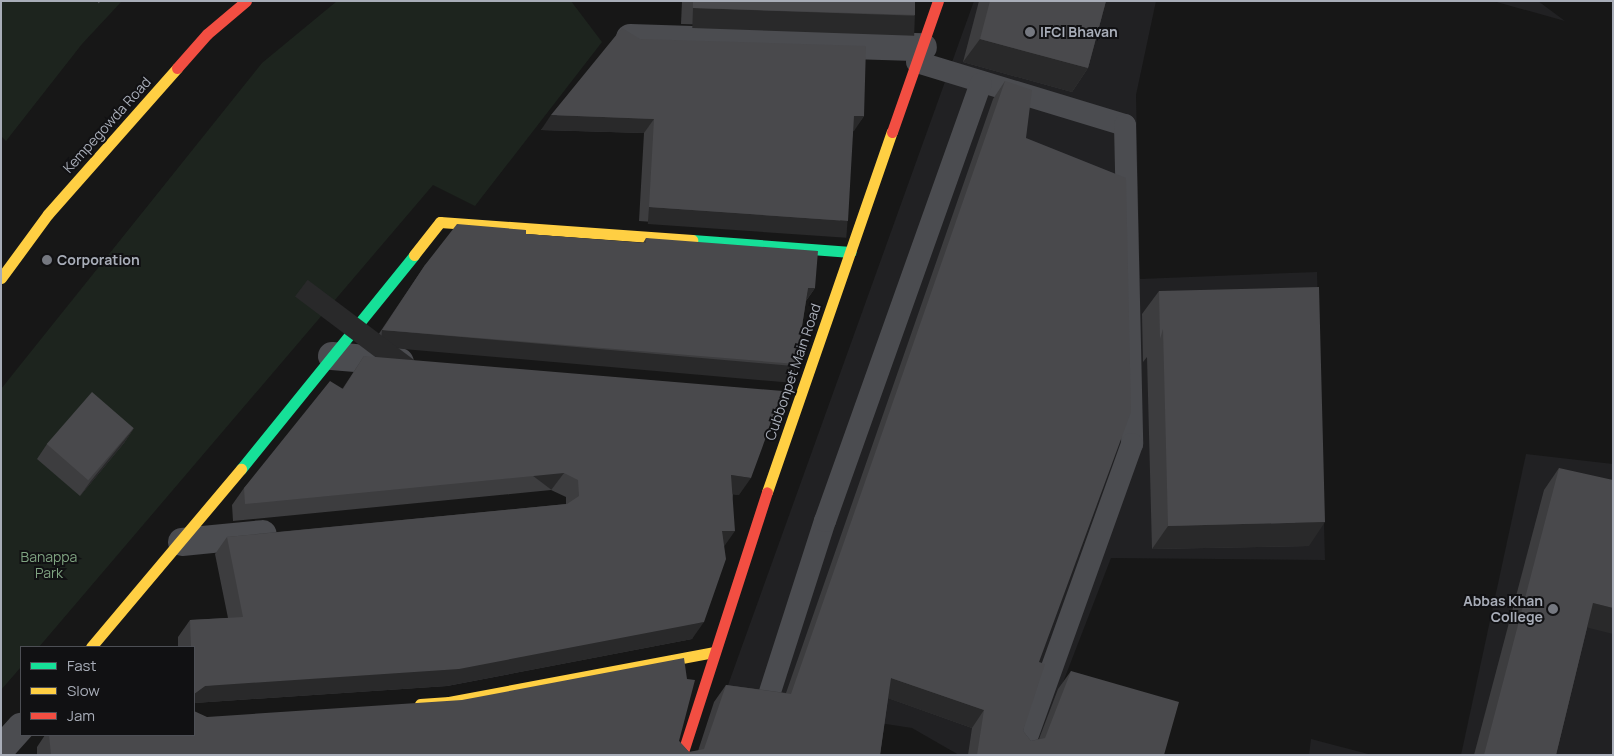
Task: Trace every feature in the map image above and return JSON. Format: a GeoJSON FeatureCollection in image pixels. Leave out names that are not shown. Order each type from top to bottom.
{"type":"FeatureCollection","features":[{"type":"Feature","properties":{"kind":"street","name":"Kempegowda Road"},"geometry":{"type":"LineString","coordinates":[[1,278],[54,207],[207,34],[246,1]]}},
{"type":"Feature","properties":{"kind":"street","name":"Cubbonpet Main Road"},"geometry":{"type":"LineString","coordinates":[[682,755],[713,652],[800,395],[938,1]]}},
{"type":"Feature","properties":{"kind":"street"},"geometry":{"type":"LineString","coordinates":[[630,38],[920,54]]}},
{"type":"Feature","properties":{"kind":"street"},"geometry":{"type":"LineString","coordinates":[[91,646],[182,542],[440,222],[851,252]]}},
{"type":"Feature","properties":{"kind":"street"},"geometry":{"type":"LineString","coordinates":[[332,356],[422,364]]}},
{"type":"Feature","properties":{"kind":"street"},"geometry":{"type":"LineString","coordinates":[[770,392],[800,395]]}},
{"type":"Feature","properties":{"kind":"street"},"geometry":{"type":"LineString","coordinates":[[182,542],[290,532]]}},
{"type":"Feature","properties":{"kind":"street"},"geometry":{"type":"LineString","coordinates":[[410,705],[449,702],[713,652]]}},
{"type":"Feature","properties":{"kind":"lane"},"geometry":{"type":"LineString","coordinates":[[920,54],[982,84],[1125,125],[1132,444],[1024,746]]}},
{"type":"Feature","properties":{"kind":"lane"},"geometry":{"type":"LineString","coordinates":[[769,695],[828,512],[982,84]]}},
{"type":"Feature","properties":{"kind":"shaded area"},"geometry":{"type":"Polygon","coordinates":[[[974,1],[1156,1],[1136,95],[1140,279],[1317,272],[1325,560],[1111,558],[1035,755],[959,755],[912,728],[723,699],[974,1]]]}},
{"type":"Feature","properties":{"kind":"shaded area"},"geometry":{"type":"Polygon","coordinates":[[[1493,1],[1538,1],[1565,21],[1493,1]]]}},
{"type":"Feature","properties":{"kind":"shaded area","name":"Abbas Khan College"},"geometry":{"type":"Polygon","coordinates":[[[1526,454],[1613,464],[1613,755],[1461,755],[1526,454]]]}},
{"type":"Feature","properties":{"kind":"shaded area"},"geometry":{"type":"Polygon","coordinates":[[[1311,739],[1372,755],[1309,755],[1311,739]]]}},
{"type":"Feature","properties":{"kind":"green space"},"geometry":{"type":"Polygon","coordinates":[[[1,1],[122,1],[82,44],[6,141],[1,136],[1,1]]]}},
{"type":"Feature","properties":{"kind":"green space","name":"Banappa Park"},"geometry":{"type":"Polygon","coordinates":[[[337,1],[571,1],[602,42],[475,206],[433,185],[40,646],[20,646],[20,668],[1,690],[1,389],[262,63],[337,1]]]}},
{"type":"Feature","properties":{"kind":"building"},"geometry":{"type":"Polygon","coordinates":[[[693,1],[915,1],[915,15],[693,8],[693,1]]]}},
{"type":"Feature","properties":{"kind":"building","name":"IFCI Bhavan"},"geometry":{"type":"Polygon","coordinates":[[[990,1],[1106,1],[1088,68],[980,39],[990,1]]]}},
{"type":"Feature","properties":{"kind":"building"},"geometry":{"type":"Polygon","coordinates":[[[622,28],[640,39],[866,46],[864,116],[854,116],[848,221],[649,207],[654,119],[551,115],[622,28]]]}},
{"type":"Feature","properties":{"kind":"building"},"geometry":{"type":"Polygon","coordinates":[[[1005,81],[1032,90],[1026,138],[1126,178],[1131,412],[1039,662],[1045,664],[1023,731],[1031,741],[1045,738],[1071,671],[1179,702],[1164,755],[977,755],[984,710],[891,678],[880,755],[51,755],[49,736],[195,736],[195,711],[207,717],[462,700],[684,658],[687,679],[695,680],[679,741],[689,752],[704,749],[726,685],[791,694],[1005,81]]]}},
{"type":"Feature","properties":{"kind":"building"},"geometry":{"type":"Polygon","coordinates":[[[457,224],[526,230],[526,234],[646,243],[646,238],[818,251],[815,288],[808,288],[796,364],[382,330],[425,265],[457,224]]]}},
{"type":"Feature","properties":{"kind":"building"},"geometry":{"type":"Polygon","coordinates":[[[1319,287],[1325,522],[1168,526],[1163,329],[1160,339],[1159,291],[1319,287]]]}},
{"type":"Feature","properties":{"kind":"building"},"geometry":{"type":"Polygon","coordinates":[[[364,356],[783,391],[751,478],[731,475],[735,531],[722,531],[726,559],[704,622],[459,669],[205,686],[195,693],[195,646],[191,646],[190,620],[243,617],[227,537],[567,504],[579,496],[578,480],[564,473],[245,504],[244,488],[330,381],[343,389],[364,356]]]}},
{"type":"Feature","properties":{"kind":"building"},"geometry":{"type":"Polygon","coordinates":[[[92,392],[134,428],[88,480],[47,444],[92,392]]]}},
{"type":"Feature","properties":{"kind":"building"},"geometry":{"type":"Polygon","coordinates":[[[1559,468],[1613,480],[1613,608],[1593,603],[1556,755],[1484,755],[1559,468]]]}},
{"type":"Feature","properties":{"kind":"traffic: fast"},"geometry":{"type":"LineString","coordinates":[[692,240],[851,252]]}},
{"type":"Feature","properties":{"kind":"traffic: fast"},"geometry":{"type":"LineString","coordinates":[[241,469],[414,255]]}},
{"type":"Feature","properties":{"kind":"traffic: slow"},"geometry":{"type":"LineString","coordinates":[[1,278],[48,214],[177,68]]}},
{"type":"Feature","properties":{"kind":"traffic: slow"},"geometry":{"type":"LineString","coordinates":[[767,492],[892,132]]}},
{"type":"Feature","properties":{"kind":"traffic: slow"},"geometry":{"type":"LineString","coordinates":[[414,255],[440,222],[692,240]]}},
{"type":"Feature","properties":{"kind":"traffic: slow"},"geometry":{"type":"LineString","coordinates":[[92,646],[241,469]]}},
{"type":"Feature","properties":{"kind":"traffic: slow"},"geometry":{"type":"LineString","coordinates":[[420,704],[449,702],[713,652]]}},
{"type":"Feature","properties":{"kind":"traffic: jam"},"geometry":{"type":"LineString","coordinates":[[177,68],[207,34],[246,1]]}},
{"type":"Feature","properties":{"kind":"traffic: jam"},"geometry":{"type":"LineString","coordinates":[[892,132],[938,1]]}},
{"type":"Feature","properties":{"kind":"traffic: jam"},"geometry":{"type":"LineString","coordinates":[[682,755],[767,492]]}},
{"type":"Feature","properties":{"kind":"place","name":"IFCI Bhavan"},"geometry":{"type":"Point","coordinates":[1030,32]}},
{"type":"Feature","properties":{"kind":"place","name":"Corporation"},"geometry":{"type":"Point","coordinates":[47,260]}},
{"type":"Feature","properties":{"kind":"place","name":"Abbas Khan College"},"geometry":{"type":"Point","coordinates":[1553,609]}}]}
